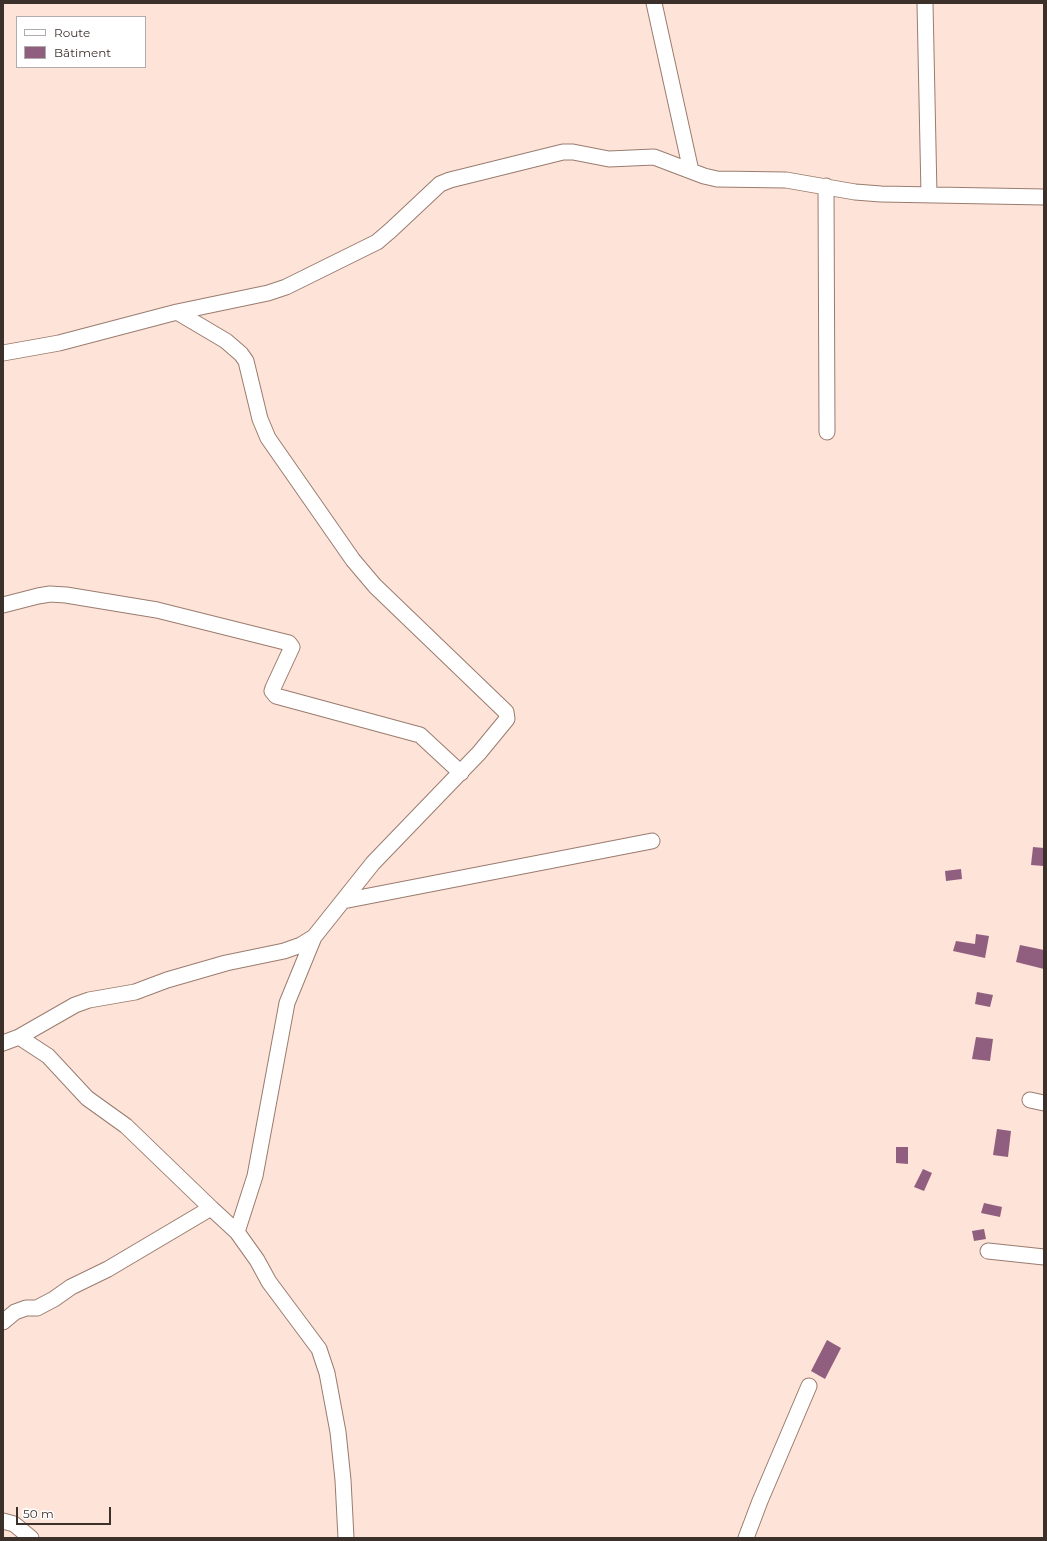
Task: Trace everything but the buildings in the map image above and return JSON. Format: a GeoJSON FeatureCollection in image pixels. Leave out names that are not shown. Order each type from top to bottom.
{"type":"FeatureCollection","features":[{"type":"Feature","properties":{"kind":"street"},"geometry":{"type":"LineString","coordinates":[[654,3],[691,171]]}},
{"type":"Feature","properties":{"kind":"street"},"geometry":{"type":"LineString","coordinates":[[925,3],[929,195]]}},
{"type":"Feature","properties":{"kind":"street"},"geometry":{"type":"LineString","coordinates":[[3,353],[59,343],[177,312],[268,293],[286,287],[377,242],[440,184],[450,180],[563,152],[573,152],[609,159],[654,157],[717,180],[786,180],[855,192],[881,194],[1044,197]]}},
{"type":"Feature","properties":{"kind":"street"},"geometry":{"type":"LineString","coordinates":[[826,186],[827,432]]}},
{"type":"Feature","properties":{"kind":"street"},"geometry":{"type":"LineString","coordinates":[[177,312],[226,341],[241,354],[246,361],[260,419],[268,438],[353,560],[375,586],[506,712],[507,719],[479,753],[382,852],[314,937],[287,1002],[254,1176],[237,1232]]}},
{"type":"Feature","properties":{"kind":"street"},"geometry":{"type":"LineString","coordinates":[[3,606],[38,596],[50,594],[66,595],[158,610],[289,643],[292,647],[272,691],[276,696],[420,735],[461,772]]}},
{"type":"Feature","properties":{"kind":"street"},"geometry":{"type":"LineString","coordinates":[[342,901],[652,841]]}},
{"type":"Feature","properties":{"kind":"street"},"geometry":{"type":"LineString","coordinates":[[3,1043],[19,1037],[75,1005],[89,1000],[135,992],[226,963],[284,951],[301,945],[314,937]]}},
{"type":"Feature","properties":{"kind":"street"},"geometry":{"type":"LineString","coordinates":[[19,1037],[48,1056],[87,1098],[126,1126],[237,1232],[257,1260],[269,1282],[299,1320],[319,1349],[327,1373],[338,1432],[343,1480],[346,1538]]}},
{"type":"Feature","properties":{"kind":"street"},"geometry":{"type":"LineString","coordinates":[[3,1322],[15,1312],[26,1308],[37,1308],[54,1299],[71,1287],[108,1269],[211,1208]]}},
{"type":"Feature","properties":{"kind":"street"},"geometry":{"type":"LineString","coordinates":[[988,1251],[1044,1257]]}},
{"type":"Feature","properties":{"kind":"street"},"geometry":{"type":"LineString","coordinates":[[746,1538],[760,1500],[809,1386]]}},
{"type":"Feature","properties":{"kind":"street"},"geometry":{"type":"LineString","coordinates":[[3,1521],[14,1524],[31,1538]]}}]}
